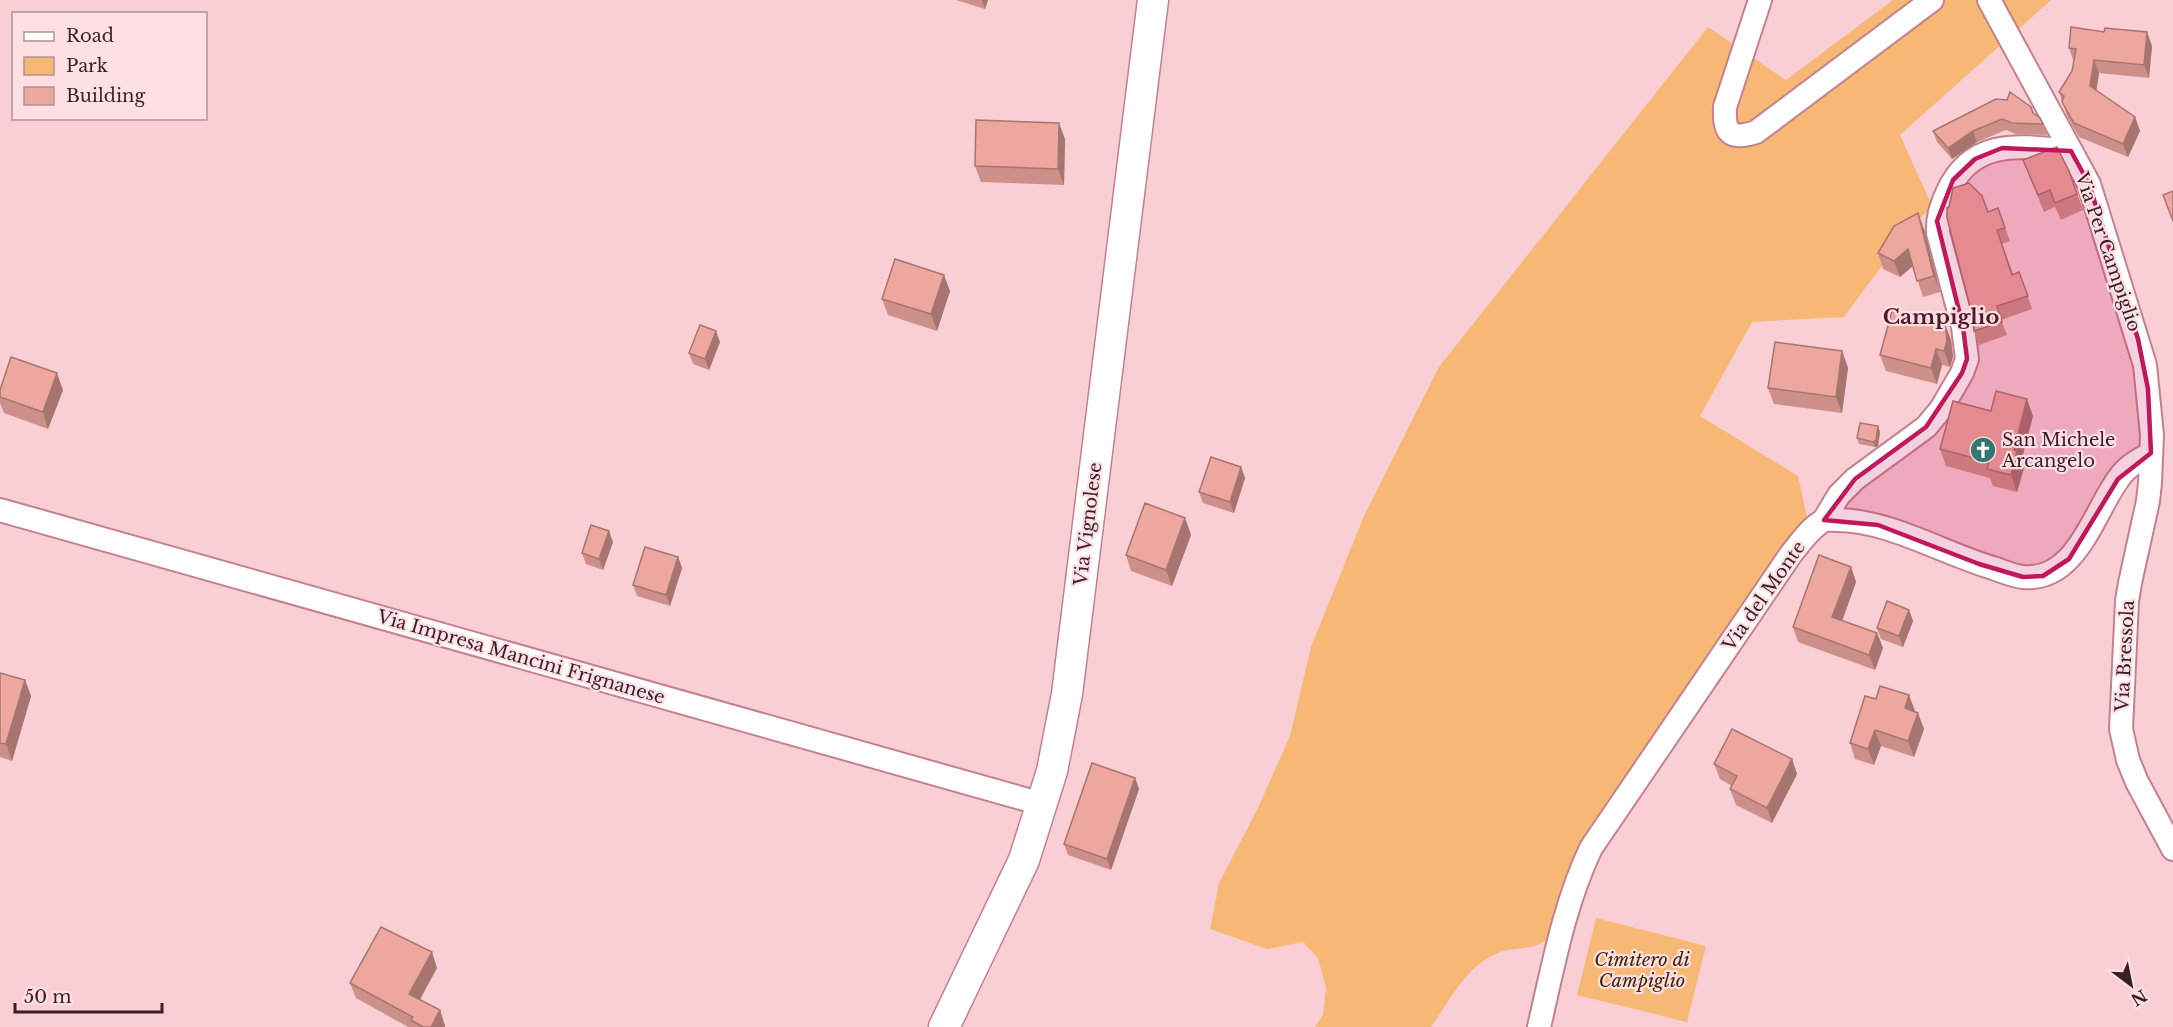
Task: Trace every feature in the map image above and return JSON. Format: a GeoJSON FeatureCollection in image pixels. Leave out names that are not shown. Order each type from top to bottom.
{"type":"FeatureCollection","features":[{"type":"Feature","properties":{"kind":"main road","name":"Via Vignolese"},"geometry":{"type":"LineString","coordinates":[[944,1027],[1023,860],[1052,771],[1067,694],[1153,0]]}},
{"type":"Feature","properties":{"kind":"street"},"geometry":{"type":"LineString","coordinates":[[1760,0],[1725,106],[1727,130],[1734,135],[1744,136],[1756,132],[1932,0]]}},
{"type":"Feature","properties":{"kind":"street","name":"Via Per Campiglio"},"geometry":{"type":"LineString","coordinates":[[1989,0],[2084,176],[2145,365],[2152,435],[2151,453]]}},
{"type":"Feature","properties":{"kind":"street","name":"Via del Monte"},"geometry":{"type":"LineString","coordinates":[[1539,1027],[1577,878],[1591,848],[1791,554],[1824,520],[1839,495],[1860,474],[1926,427],[1946,402],[1962,373],[1967,359],[1963,327],[1938,233],[1941,206],[1953,180],[1975,159],[2002,148],[2027,146],[2071,151]]}},
{"type":"Feature","properties":{"kind":"street"},"geometry":{"type":"LineString","coordinates":[[1824,520],[1878,525],[1979,564],[2023,577],[2043,576],[2069,559],[2089,532],[2118,479],[2128,466],[2151,453]]}},
{"type":"Feature","properties":{"kind":"street","name":"Via Bressola"},"geometry":{"type":"LineString","coordinates":[[2151,453],[2148,501],[2127,602],[2121,729],[2133,771],[2173,849]]}},
{"type":"Feature","properties":{"kind":"street","name":"Via Impresa Mancini Frignanese"},"geometry":{"type":"LineString","coordinates":[[0,510],[1042,804]]}},
{"type":"Feature","properties":{"kind":"highlighted area"},"geometry":{"type":"Polygon","coordinates":[[[2002,148],[2071,151],[2089,184],[2138,339],[2148,389],[2151,453],[2118,479],[2069,559],[2043,576],[2023,577],[1979,564],[1878,525],[1824,520],[1855,479],[1926,427],[1962,373],[1967,359],[1963,327],[1937,221],[1953,180],[1975,159],[2002,148]]]}},
{"type":"Feature","properties":{"kind":"green space"},"geometry":{"type":"Polygon","coordinates":[[[1893,0],[2051,0],[1900,135],[1932,206],[1906,233],[1844,317],[1752,322],[1700,416],[1798,476],[1807,517],[1579,846],[1562,888],[1556,924],[1550,937],[1538,945],[1498,953],[1477,966],[1460,985],[1431,1027],[1315,1027],[1323,1015],[1326,988],[1318,958],[1303,942],[1267,949],[1210,929],[1219,883],[1257,810],[1290,736],[1311,647],[1364,516],[1439,367],[1708,27],[1786,80],[1893,0]]]}},
{"type":"Feature","properties":{"kind":"green space","name":"Cimitero di Campiglio"},"geometry":{"type":"Polygon","coordinates":[[[1596,918],[1706,946],[1687,1022],[1577,995],[1596,918]]]}},
{"type":"Feature","properties":{"kind":"building"},"geometry":{"type":"Polygon","coordinates":[[[2071,27],[2104,32],[2105,28],[2147,32],[2144,65],[2094,60],[2090,86],[2135,117],[2123,144],[2074,123],[2062,102],[2064,96],[2059,92],[2072,71],[2076,49],[2069,48],[2071,27]]]}},
{"type":"Feature","properties":{"kind":"building"},"geometry":{"type":"Polygon","coordinates":[[[2010,92],[2031,107],[2033,113],[2040,118],[2043,124],[2012,123],[2002,119],[1973,131],[1948,148],[1933,131],[1996,99],[2007,100],[2010,92]]]}},
{"type":"Feature","properties":{"kind":"building"},"geometry":{"type":"Polygon","coordinates":[[[976,120],[1059,123],[1058,169],[975,166],[976,120]]]}},
{"type":"Feature","properties":{"kind":"building"},"geometry":{"type":"Polygon","coordinates":[[[2057,147],[2077,194],[2055,203],[2050,190],[2038,195],[2023,160],[2057,147]]]}},
{"type":"Feature","properties":{"kind":"building"},"geometry":{"type":"Polygon","coordinates":[[[1969,183],[1982,196],[1988,212],[1998,208],[2005,228],[1997,230],[2012,275],[2019,272],[2028,296],[1997,306],[2002,322],[1974,331],[1971,310],[1947,218],[1947,208],[1953,188],[1969,183]]]}},
{"type":"Feature","properties":{"kind":"building"},"geometry":{"type":"Polygon","coordinates":[[[2173,191],[2173,221],[2163,195],[2173,191]]]}},
{"type":"Feature","properties":{"kind":"building"},"geometry":{"type":"Polygon","coordinates":[[[1918,213],[1934,276],[1917,281],[1908,249],[1894,261],[1878,253],[1894,226],[1918,213]]]}},
{"type":"Feature","properties":{"kind":"building"},"geometry":{"type":"Polygon","coordinates":[[[895,259],[944,275],[931,314],[882,299],[895,259]]]}},
{"type":"Feature","properties":{"kind":"building"},"geometry":{"type":"Polygon","coordinates":[[[1892,311],[1945,324],[1947,341],[1944,351],[1936,349],[1931,368],[1880,355],[1892,311]]]}},
{"type":"Feature","properties":{"kind":"building"},"geometry":{"type":"Polygon","coordinates":[[[700,325],[716,331],[705,359],[689,353],[700,325]]]}},
{"type":"Feature","properties":{"kind":"building"},"geometry":{"type":"Polygon","coordinates":[[[1775,342],[1842,351],[1836,397],[1768,388],[1775,342]]]}},
{"type":"Feature","properties":{"kind":"building"},"geometry":{"type":"Polygon","coordinates":[[[11,357],[57,373],[43,412],[0,397],[0,390],[11,357]]]}},
{"type":"Feature","properties":{"kind":"building"},"geometry":{"type":"Polygon","coordinates":[[[1996,391],[2027,399],[2014,450],[2017,451],[2011,475],[1987,469],[1989,462],[1940,449],[1953,401],[1991,411],[1996,391]]]}},
{"type":"Feature","properties":{"kind":"building"},"geometry":{"type":"Polygon","coordinates":[[[1860,423],[1878,426],[1876,440],[1873,442],[1857,438],[1860,423]]]}},
{"type":"Feature","properties":{"kind":"building"},"geometry":{"type":"Polygon","coordinates":[[[1211,457],[1241,467],[1230,502],[1199,492],[1211,457]]]}},
{"type":"Feature","properties":{"kind":"building"},"geometry":{"type":"Polygon","coordinates":[[[1145,503],[1185,518],[1166,570],[1126,555],[1145,503]]]}},
{"type":"Feature","properties":{"kind":"building"},"geometry":{"type":"Polygon","coordinates":[[[591,525],[609,531],[599,559],[582,553],[591,525]]]}},
{"type":"Feature","properties":{"kind":"building"},"geometry":{"type":"Polygon","coordinates":[[[645,547],[678,557],[666,595],[633,585],[645,547]]]}},
{"type":"Feature","properties":{"kind":"building"},"geometry":{"type":"Polygon","coordinates":[[[1819,555],[1851,567],[1832,617],[1877,633],[1869,655],[1793,627],[1819,555]]]}},
{"type":"Feature","properties":{"kind":"building"},"geometry":{"type":"Polygon","coordinates":[[[1887,601],[1909,610],[1899,636],[1877,628],[1887,601]]]}},
{"type":"Feature","properties":{"kind":"building"},"geometry":{"type":"Polygon","coordinates":[[[0,673],[25,680],[6,744],[0,743],[0,673]]]}},
{"type":"Feature","properties":{"kind":"building"},"geometry":{"type":"Polygon","coordinates":[[[1880,686],[1909,695],[1905,708],[1918,713],[1908,741],[1875,730],[1868,749],[1850,743],[1865,696],[1876,699],[1880,686]]]}},
{"type":"Feature","properties":{"kind":"building"},"geometry":{"type":"Polygon","coordinates":[[[1732,729],[1792,759],[1767,808],[1730,789],[1737,776],[1714,764],[1732,729]]]}},
{"type":"Feature","properties":{"kind":"building"},"geometry":{"type":"Polygon","coordinates":[[[1092,763],[1135,778],[1107,859],[1064,844],[1092,763]]]}},
{"type":"Feature","properties":{"kind":"building"},"geometry":{"type":"Polygon","coordinates":[[[381,927],[432,952],[409,994],[440,1010],[431,1027],[423,1027],[411,1020],[413,1017],[350,983],[381,927]]]}},
{"type":"Feature","properties":{"kind":"place","name":"San Michele Arcangelo"},"geometry":{"type":"Point","coordinates":[1983,450]}},
{"type":"Feature","properties":{"kind":"district","name":"Campiglio"},"geometry":{"type":"Point","coordinates":[1941,317]}}]}
